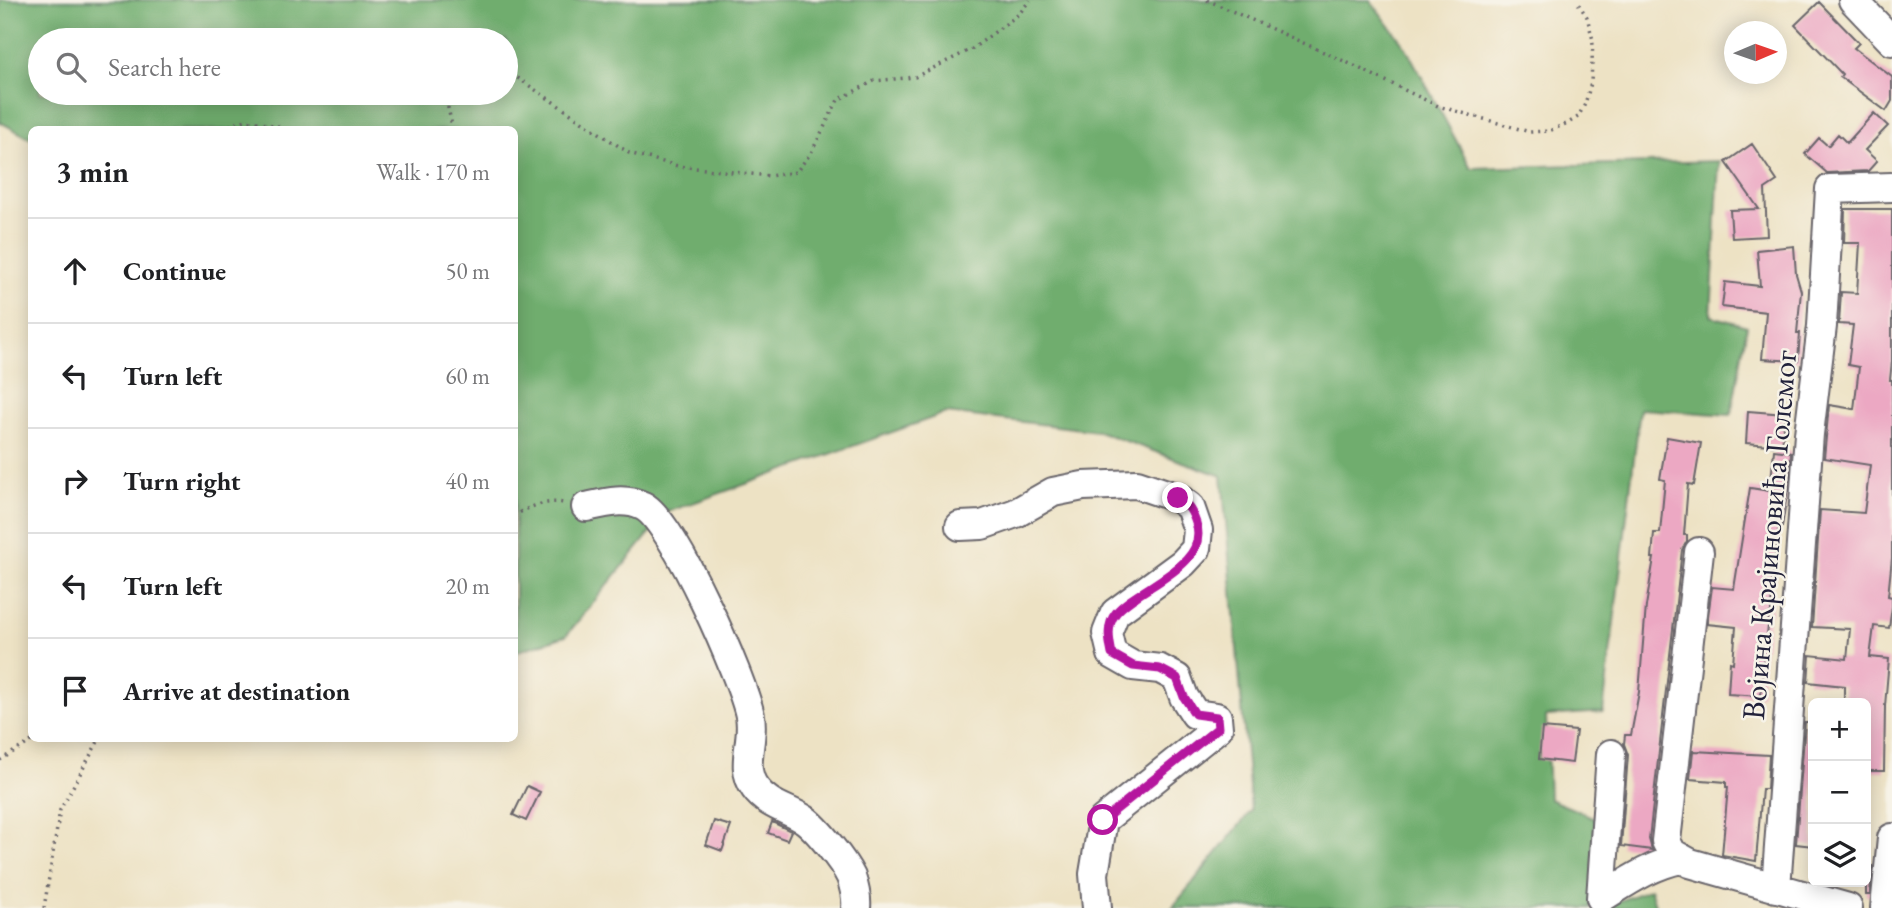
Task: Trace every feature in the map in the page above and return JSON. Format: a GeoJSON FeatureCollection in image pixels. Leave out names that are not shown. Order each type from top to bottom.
{"type":"FeatureCollection","features":[{"type":"Feature","properties":{"kind":"street"},"geometry":{"type":"LineString","coordinates":[[1853,0],[1892,41]]}},
{"type":"Feature","properties":{"kind":"street","name":"Војина Крајиновића Големог"},"geometry":{"type":"LineString","coordinates":[[1776,888],[1809,433],[1822,326],[1829,188],[1892,187]]}},
{"type":"Feature","properties":{"kind":"street"},"geometry":{"type":"LineString","coordinates":[[960,526],[982,525],[1016,513],[1053,492],[1083,486],[1137,484],[1178,498],[1190,507],[1198,530],[1196,550],[1183,563],[1115,613],[1107,633],[1112,654],[1133,666],[1160,669],[1177,678],[1184,697],[1195,714],[1217,717],[1218,728],[1103,820],[1094,874],[1097,908]]}},
{"type":"Feature","properties":{"kind":"street"},"geometry":{"type":"LineString","coordinates":[[586,507],[618,500],[644,506],[665,530],[717,624],[751,718],[747,773],[756,790],[775,805],[806,820],[827,844],[850,876],[857,901],[856,908]]}},
{"type":"Feature","properties":{"kind":"street"},"geometry":{"type":"LineString","coordinates":[[1699,552],[1666,841],[1672,853],[1681,859],[1848,908]]}},
{"type":"Feature","properties":{"kind":"street"},"geometry":{"type":"LineString","coordinates":[[1611,754],[1601,898],[1643,872],[1681,859]]}},
{"type":"Feature","properties":{"kind":"street"},"geometry":{"type":"LineString","coordinates":[[1885,908],[1892,838]]}},
{"type":"Feature","properties":{"kind":"path"},"geometry":{"type":"LineString","coordinates":[[518,78],[629,153],[678,166],[769,176],[796,172],[811,153],[838,100],[874,81],[915,77],[972,48],[1019,14],[1030,0]]}},
{"type":"Feature","properties":{"kind":"path"},"geometry":{"type":"LineString","coordinates":[[1207,0],[1438,106],[1530,132],[1549,131],[1568,123],[1578,117],[1585,104],[1591,83],[1593,40],[1587,17],[1576,0]]}},
{"type":"Feature","properties":{"kind":"path"},"geometry":{"type":"LineString","coordinates":[[448,105],[452,126]]}},
{"type":"Feature","properties":{"kind":"path"},"geometry":{"type":"LineString","coordinates":[[227,126],[246,120],[278,126]]}},
{"type":"Feature","properties":{"kind":"path"},"geometry":{"type":"LineString","coordinates":[[518,513],[553,501],[586,507]]}},
{"type":"Feature","properties":{"kind":"path"},"geometry":{"type":"LineString","coordinates":[[0,760],[30,742]]}},
{"type":"Feature","properties":{"kind":"path"},"geometry":{"type":"LineString","coordinates":[[44,908],[60,810],[98,742]]}},
{"type":"Feature","properties":{"kind":"green space"},"geometry":{"type":"Polygon","coordinates":[[[0,0],[1370,0],[1405,46],[1471,168],[1719,161],[1711,316],[1747,326],[1731,415],[1640,409],[1603,712],[1546,716],[1549,799],[1595,818],[1591,908],[1172,908],[1251,811],[1222,476],[1098,431],[946,413],[667,512],[566,636],[518,651],[518,126],[28,126],[28,137],[0,122],[0,0]]]}},
{"type":"Feature","properties":{"kind":"green space"},"geometry":{"type":"Polygon","coordinates":[[[1650,889],[1656,908],[1602,908],[1650,889]]]}},
{"type":"Feature","properties":{"kind":"building"},"geometry":{"type":"Polygon","coordinates":[[[1819,2],[1859,43],[1854,48],[1892,77],[1892,101],[1886,111],[1840,77],[1842,74],[1795,25],[1819,2]]]}},
{"type":"Feature","properties":{"kind":"building"},"geometry":{"type":"Polygon","coordinates":[[[1874,113],[1888,126],[1865,150],[1877,161],[1868,171],[1827,173],[1805,154],[1819,138],[1828,146],[1838,134],[1847,143],[1874,113]]]}},
{"type":"Feature","properties":{"kind":"building"},"geometry":{"type":"Polygon","coordinates":[[[1752,144],[1777,181],[1765,189],[1767,236],[1732,238],[1730,210],[1759,209],[1726,162],[1752,144]]]}},
{"type":"Feature","properties":{"kind":"building"},"geometry":{"type":"Polygon","coordinates":[[[1845,209],[1892,209],[1892,558],[1888,596],[1892,597],[1892,607],[1889,628],[1874,626],[1870,657],[1889,659],[1884,771],[1871,771],[1871,698],[1844,698],[1844,686],[1808,682],[1810,655],[1847,659],[1850,629],[1812,627],[1820,510],[1864,513],[1870,465],[1824,458],[1829,405],[1854,409],[1859,367],[1848,365],[1853,325],[1839,324],[1841,292],[1857,293],[1860,243],[1844,243],[1845,209]]]}},
{"type":"Feature","properties":{"kind":"building"},"geometry":{"type":"Polygon","coordinates":[[[1794,246],[1796,274],[1801,291],[1797,333],[1800,333],[1798,361],[1762,359],[1766,312],[1722,307],[1725,282],[1760,286],[1757,250],[1794,246]]]}},
{"type":"Feature","properties":{"kind":"building"},"geometry":{"type":"Polygon","coordinates":[[[1748,411],[1785,414],[1782,446],[1746,443],[1748,411]]]}},
{"type":"Feature","properties":{"kind":"building"},"geometry":{"type":"Polygon","coordinates":[[[1667,437],[1701,443],[1694,485],[1688,484],[1684,535],[1687,535],[1687,541],[1682,550],[1649,839],[1652,850],[1621,846],[1628,755],[1624,744],[1625,735],[1631,735],[1639,692],[1646,606],[1654,558],[1654,533],[1660,533],[1665,480],[1660,479],[1667,437]]]}},
{"type":"Feature","properties":{"kind":"building"},"geometry":{"type":"Polygon","coordinates":[[[1774,450],[1791,452],[1772,582],[1761,696],[1728,694],[1736,627],[1707,624],[1712,587],[1734,589],[1750,488],[1770,491],[1774,450]]]}},
{"type":"Feature","properties":{"kind":"building"},"geometry":{"type":"Polygon","coordinates":[[[1805,722],[1808,722],[1808,845],[1796,844],[1805,722]]]}},
{"type":"Feature","properties":{"kind":"building"},"geometry":{"type":"Polygon","coordinates":[[[1542,728],[1576,731],[1572,763],[1539,759],[1542,728]]]}},
{"type":"Feature","properties":{"kind":"building"},"geometry":{"type":"Polygon","coordinates":[[[1693,751],[1769,755],[1767,789],[1762,789],[1756,861],[1722,855],[1728,787],[1726,782],[1690,779],[1693,751]]]}},
{"type":"Feature","properties":{"kind":"building"},"geometry":{"type":"Polygon","coordinates":[[[527,786],[540,792],[526,821],[513,815],[527,786]]]}},
{"type":"Feature","properties":{"kind":"building"},"geometry":{"type":"Polygon","coordinates":[[[714,821],[731,826],[722,851],[706,845],[714,821]]]}},
{"type":"Feature","properties":{"kind":"building"},"geometry":{"type":"Polygon","coordinates":[[[772,822],[791,831],[787,840],[768,833],[772,822]]]}},
{"type":"Feature","properties":{"kind":"building"},"geometry":{"type":"Polygon","coordinates":[[[1866,887],[1871,887],[1870,895],[1866,895],[1866,887]]]}},
{"type":"Feature","properties":{"kind":"route"},"geometry":{"type":"LineString","coordinates":[[1103,820],[1218,728],[1217,717],[1195,714],[1184,697],[1177,678],[1160,669],[1133,666],[1112,654],[1107,633],[1115,613],[1183,563],[1196,550],[1198,530],[1190,507],[1178,498]]}}]}
